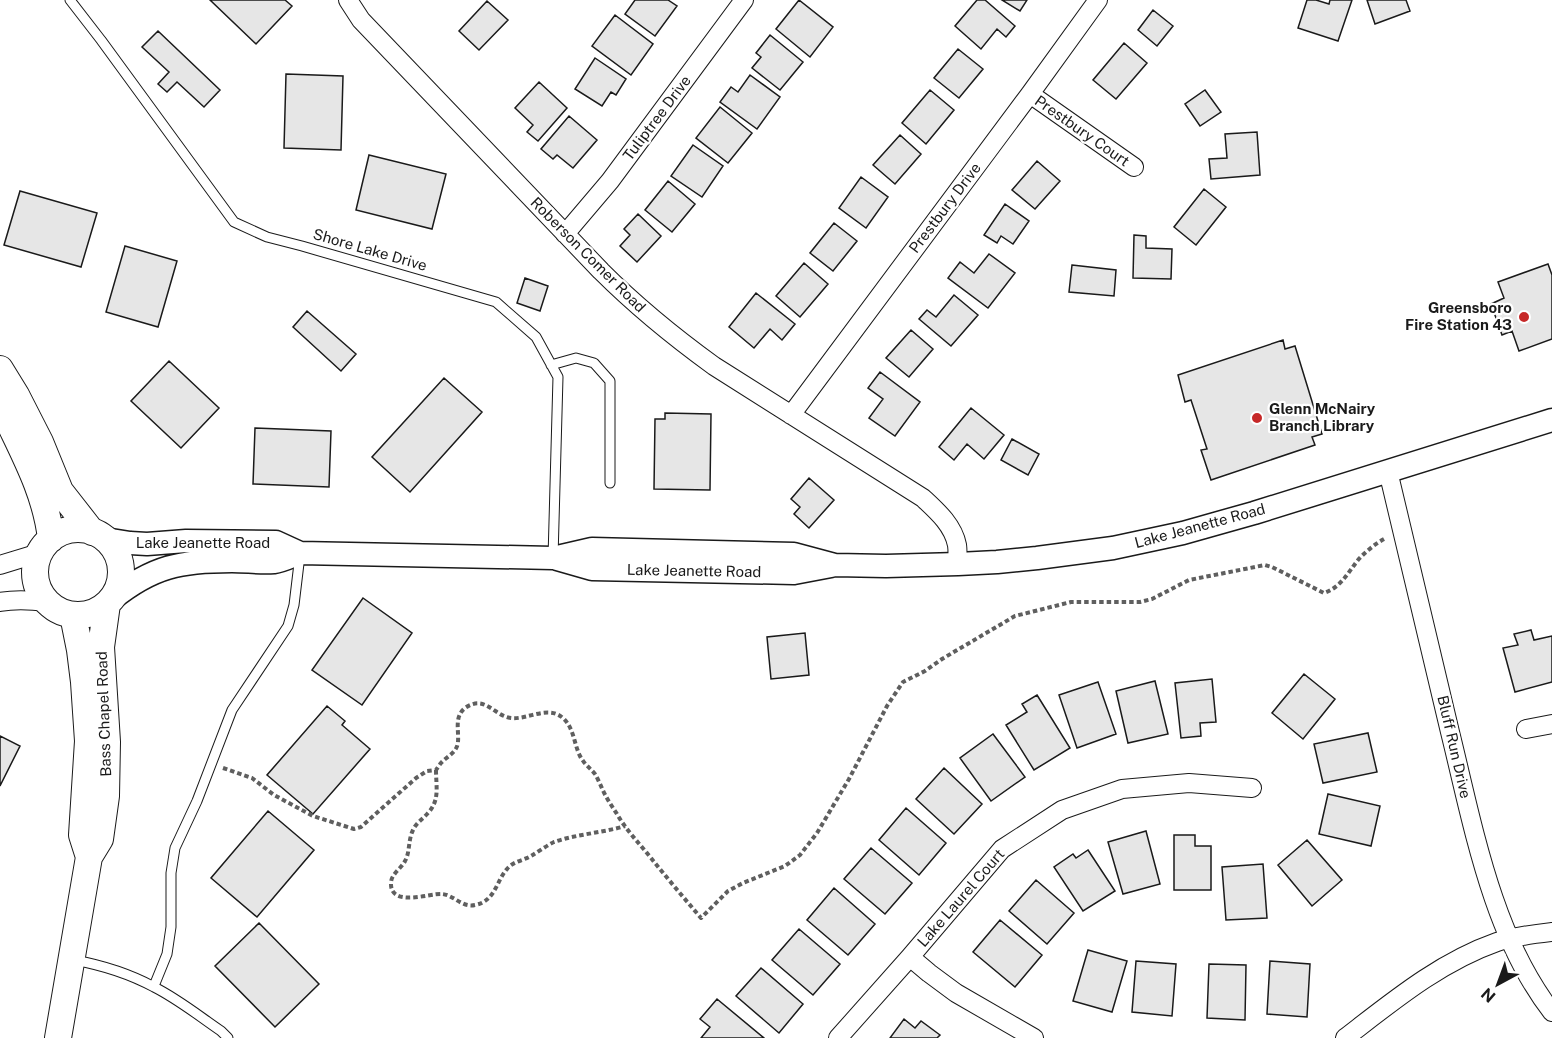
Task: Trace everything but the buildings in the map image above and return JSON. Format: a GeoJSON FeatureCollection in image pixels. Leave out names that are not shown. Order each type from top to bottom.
{"type":"FeatureCollection","features":[{"type":"Feature","properties":{"kind":"main road"},"geometry":{"type":"LineString","coordinates":[[0,369],[40,442],[60,491],[98,535],[114,549],[119,561],[121,574],[118,587],[110,602],[97,611],[85,615],[73,615],[59,611],[39,592],[35,579],[35,566],[45,546],[49,520],[38,485],[0,406]]}},
{"type":"Feature","properties":{"kind":"main road"},"geometry":{"type":"LineString","coordinates":[[45,546],[60,533],[71,530],[82,530],[98,535]]}},
{"type":"Feature","properties":{"kind":"main road","name":"Bass Chapel Road"},"geometry":{"type":"LineString","coordinates":[[58,1038],[89,857],[100,839],[106,796],[107,742],[101,647],[110,602]]}},
{"type":"Feature","properties":{"kind":"main road","name":"Bass Chapel Road"},"geometry":{"type":"LineString","coordinates":[[73,615],[84,682],[88,741],[82,836],[89,857]]}},
{"type":"Feature","properties":{"kind":"street","name":"Roberson Comer Road"},"geometry":{"type":"LineString","coordinates":[[348,0],[360,20],[633,302],[684,345],[714,366],[923,498],[939,512],[949,525],[957,544],[958,564]]}},
{"type":"Feature","properties":{"kind":"street","name":"Tuliptree Drive"},"geometry":{"type":"LineString","coordinates":[[565,234],[610,181],[744,0]]}},
{"type":"Feature","properties":{"kind":"street","name":"Prestbury Drive"},"geometry":{"type":"LineString","coordinates":[[791,415],[1098,0]]}},
{"type":"Feature","properties":{"kind":"street","name":"Prestbury Court"},"geometry":{"type":"LineString","coordinates":[[1030,94],[1134,167]]}},
{"type":"Feature","properties":{"kind":"street","name":"Lake Jeanette Road"},"geometry":{"type":"LineString","coordinates":[[110,602],[127,586],[159,569],[179,564],[204,562],[276,562],[300,553],[553,558],[592,549],[794,554],[835,565],[886,566],[958,564],[1037,558],[1113,548],[1254,513],[1552,420]]}},
{"type":"Feature","properties":{"kind":"street","name":"Bluff Run Drive"},"geometry":{"type":"LineString","coordinates":[[1388,471],[1478,845],[1509,939],[1521,964],[1552,1012]]}},
{"type":"Feature","properties":{"kind":"street","name":"Lake Jeanette Road"},"geometry":{"type":"LineString","coordinates":[[98,535],[130,543],[147,544],[186,541],[276,542],[300,553]]}},
{"type":"Feature","properties":{"kind":"street"},"geometry":{"type":"LineString","coordinates":[[0,565],[45,546]]}},
{"type":"Feature","properties":{"kind":"street"},"geometry":{"type":"LineString","coordinates":[[0,602],[15,599],[47,602]]}},
{"type":"Feature","properties":{"kind":"street"},"geometry":{"type":"LineString","coordinates":[[1526,729],[1552,724]]}},
{"type":"Feature","properties":{"kind":"street","name":"Lake Laurel Court"},"geometry":{"type":"LineString","coordinates":[[838,1038],[1002,849],[1062,810],[1122,789],[1189,783],[1252,788]]}},
{"type":"Feature","properties":{"kind":"street"},"geometry":{"type":"LineString","coordinates":[[1345,1038],[1402,993],[1454,960],[1496,942],[1552,932]]}},
{"type":"Feature","properties":{"kind":"street"},"geometry":{"type":"LineString","coordinates":[[910,957],[956,993],[1034,1038]]}},
{"type":"Feature","properties":{"kind":"lane","name":"Shore Lake Drive"},"geometry":{"type":"LineString","coordinates":[[70,0],[234,222],[267,237],[496,302],[536,337],[558,377],[553,558]]}},
{"type":"Feature","properties":{"kind":"lane"},"geometry":{"type":"LineString","coordinates":[[551,365],[576,358],[594,363],[610,381],[610,483]]}},
{"type":"Feature","properties":{"kind":"lane"},"geometry":{"type":"LineString","coordinates":[[154,986],[167,954],[171,927],[171,873],[175,848],[197,801],[232,710],[288,626],[294,604],[300,553]]}},
{"type":"Feature","properties":{"kind":"lane"},"geometry":{"type":"LineString","coordinates":[[71,960],[92,963],[154,986],[228,1038]]}},
{"type":"Feature","properties":{"kind":"path"},"geometry":{"type":"LineString","coordinates":[[625,826],[552,843],[518,861],[509,866],[490,897],[485,902],[476,905],[467,906],[443,894],[402,897],[392,890],[390,885],[392,878],[406,860],[411,832],[436,802],[436,770],[440,763],[450,757],[456,749],[458,720],[463,710],[472,704],[492,707],[510,718],[543,712],[563,717],[570,726],[579,754],[595,774],[617,815],[701,918],[728,891],[785,866],[800,855],[817,833],[849,779],[887,706],[903,682],[1015,616],[1071,602],[1152,600],[1189,580],[1265,565],[1323,593],[1333,590],[1360,558],[1377,542],[1384,539]]}},
{"type":"Feature","properties":{"kind":"path"},"geometry":{"type":"LineString","coordinates":[[212,764],[252,778],[274,795],[313,816],[354,829],[361,827],[416,778],[427,771],[436,770]]}},
{"type":"Feature","properties":{"kind":"place","name":"Greensboro Fire Station 43"},"geometry":{"type":"Point","coordinates":[1524,317]}},
{"type":"Feature","properties":{"kind":"place","name":"Glenn McNairy Branch Library"},"geometry":{"type":"Point","coordinates":[1257,418]}}]}
